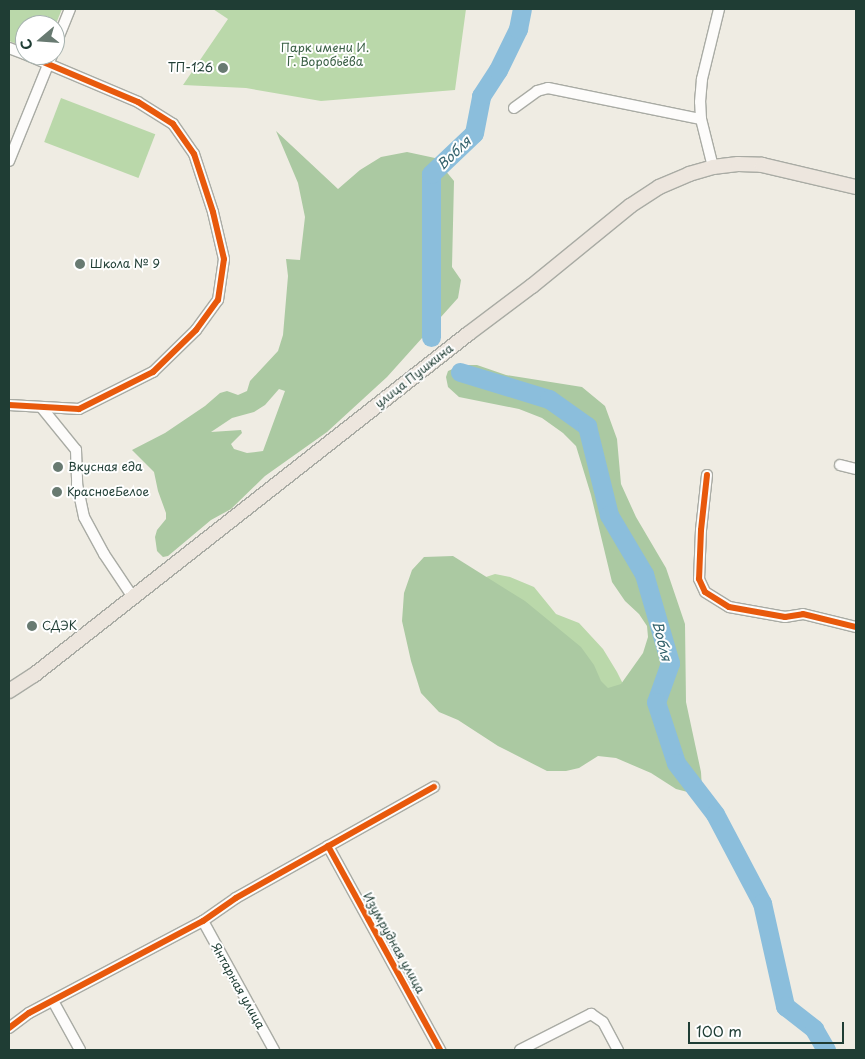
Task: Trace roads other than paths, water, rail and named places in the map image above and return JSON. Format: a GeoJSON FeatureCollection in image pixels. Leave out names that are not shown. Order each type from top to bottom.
{"type":"FeatureCollection","features":[{"type":"Feature","properties":{"kind":"main road","name":"улица Пушкина"},"geometry":{"type":"LineString","coordinates":[[9,691],[34,675],[132,596],[532,286],[630,206],[659,187],[689,174],[713,167],[738,164],[762,165],[856,187]]}},
{"type":"Feature","properties":{"kind":"street"},"geometry":{"type":"LineString","coordinates":[[65,21],[70,9]]}},
{"type":"Feature","properties":{"kind":"street"},"geometry":{"type":"LineString","coordinates":[[713,167],[701,119],[700,102],[702,79],[719,9]]}},
{"type":"Feature","properties":{"kind":"street"},"geometry":{"type":"LineString","coordinates":[[9,161],[48,65]]}},
{"type":"Feature","properties":{"kind":"street"},"geometry":{"type":"LineString","coordinates":[[9,405],[78,409],[153,372],[196,330],[218,300],[224,259],[213,212],[194,154],[173,124],[138,102],[62,65]]}},
{"type":"Feature","properties":{"kind":"street"},"geometry":{"type":"LineString","coordinates":[[514,108],[537,90],[548,88],[701,119]]}},
{"type":"Feature","properties":{"kind":"street"},"geometry":{"type":"LineString","coordinates":[[42,408],[76,450],[77,484],[84,517],[104,554],[132,596]]}},
{"type":"Feature","properties":{"kind":"street"},"geometry":{"type":"LineString","coordinates":[[840,465],[856,469]]}},
{"type":"Feature","properties":{"kind":"street"},"geometry":{"type":"LineString","coordinates":[[707,475],[701,530],[700,579],[705,592],[729,607],[785,617],[803,614],[856,627]]}},
{"type":"Feature","properties":{"kind":"street"},"geometry":{"type":"LineString","coordinates":[[9,1028],[53,1001],[202,921],[236,898],[434,787]]}},
{"type":"Feature","properties":{"kind":"street","name":"Изумрудная улица"},"geometry":{"type":"LineString","coordinates":[[328,846],[440,1050]]}},
{"type":"Feature","properties":{"kind":"street","name":"Янтарная улица"},"geometry":{"type":"LineString","coordinates":[[202,921],[274,1050]]}},
{"type":"Feature","properties":{"kind":"street"},"geometry":{"type":"LineString","coordinates":[[53,1001],[80,1050]]}},
{"type":"Feature","properties":{"kind":"street"},"geometry":{"type":"LineString","coordinates":[[520,1050],[591,1014],[603,1022],[618,1050]]}},
{"type":"Feature","properties":{"kind":"waterway","name":"Вобля"},"geometry":{"type":"LineString","coordinates":[[431,337],[431,174],[474,133],[481,96],[498,70],[518,29],[522,9]]}},
{"type":"Feature","properties":{"kind":"waterway","name":"Вобля"},"geometry":{"type":"LineString","coordinates":[[460,372],[549,399],[587,426],[609,515],[644,574],[670,663],[656,702],[676,763],[715,814],[762,903],[785,1006],[814,1029],[826,1050]]}},
{"type":"Feature","properties":{"kind":"place","name":"ТП-126"},"geometry":{"type":"Point","coordinates":[223,68]}},
{"type":"Feature","properties":{"kind":"place","name":"Школа № 9"},"geometry":{"type":"Point","coordinates":[80,264]}},
{"type":"Feature","properties":{"kind":"place","name":"Вкусная еда"},"geometry":{"type":"Point","coordinates":[58,467]}},
{"type":"Feature","properties":{"kind":"place","name":"КрасноeБелое"},"geometry":{"type":"Point","coordinates":[57,492]}},
{"type":"Feature","properties":{"kind":"place","name":"СДЭК"},"geometry":{"type":"Point","coordinates":[32,626]}},
{"type":"Feature","properties":{"kind":"park label","name":"Парк имени И. Г. Воробьёва"},"geometry":{"type":"Point","coordinates":[325,55]}}]}
